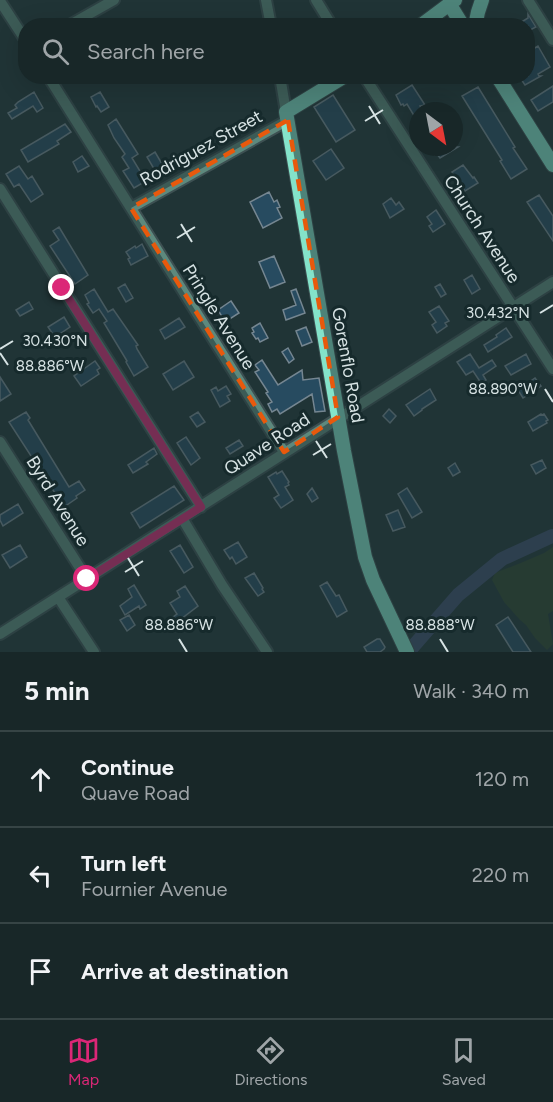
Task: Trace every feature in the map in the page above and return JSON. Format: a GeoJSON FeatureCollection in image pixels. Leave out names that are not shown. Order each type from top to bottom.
{"type":"FeatureCollection","features":[{"type":"Feature","properties":{"kind":"main road"},"geometry":{"type":"LineString","coordinates":[[430,18],[450,2],[466,0]]}},
{"type":"Feature","properties":{"kind":"main road"},"geometry":{"type":"LineString","coordinates":[[477,18],[482,0]]}},
{"type":"Feature","properties":{"kind":"main road"},"geometry":{"type":"LineString","coordinates":[[450,2],[459,18]]}},
{"type":"Feature","properties":{"kind":"main road","name":"Rodriguez Street"},"geometry":{"type":"LineString","coordinates":[[287,116],[333,84]]}},
{"type":"Feature","properties":{"kind":"main road"},"geometry":{"type":"LineString","coordinates":[[502,84],[553,165]]}},
{"type":"Feature","properties":{"kind":"main road","name":"Gorenflo Road"},"geometry":{"type":"LineString","coordinates":[[287,116],[352,497],[365,557],[407,652]]}},
{"type":"Feature","properties":{"kind":"street"},"geometry":{"type":"LineString","coordinates":[[82,18],[114,0]]}},
{"type":"Feature","properties":{"kind":"street"},"geometry":{"type":"LineString","coordinates":[[266,0],[269,18]]}},
{"type":"Feature","properties":{"kind":"street"},"geometry":{"type":"LineString","coordinates":[[316,0],[327,18]]}},
{"type":"Feature","properties":{"kind":"street"},"geometry":{"type":"LineString","coordinates":[[528,0],[553,40]]}},
{"type":"Feature","properties":{"kind":"street"},"geometry":{"type":"LineString","coordinates":[[0,1],[18,29]]}},
{"type":"Feature","properties":{"kind":"street","name":"Pringle Avenue"},"geometry":{"type":"LineString","coordinates":[[53,84],[284,452]]}},
{"type":"Feature","properties":{"kind":"street","name":"Gorenflo Road"},"geometry":{"type":"LineString","coordinates":[[281,84],[287,116]]}},
{"type":"Feature","properties":{"kind":"street","name":"Church Avenue"},"geometry":{"type":"LineString","coordinates":[[369,84],[553,369]]}},
{"type":"Feature","properties":{"kind":"street","name":"Rodriguez Street"},"geometry":{"type":"LineString","coordinates":[[131,208],[287,116]]}},
{"type":"Feature","properties":{"kind":"street"},"geometry":{"type":"LineString","coordinates":[[0,189],[201,507]]}},
{"type":"Feature","properties":{"kind":"street","name":"Quave Road"},"geometry":{"type":"LineString","coordinates":[[1,631],[201,507],[338,417],[553,282]]}},
{"type":"Feature","properties":{"kind":"street","name":"Byrd Avenue"},"geometry":{"type":"LineString","coordinates":[[0,442],[87,579]]}},
{"type":"Feature","properties":{"kind":"street"},"geometry":{"type":"LineString","coordinates":[[182,518],[234,605],[267,652]]}},
{"type":"Feature","properties":{"kind":"street"},"geometry":{"type":"LineString","coordinates":[[58,597],[94,652]]}},
{"type":"Feature","properties":{"kind":"highlighted area"},"geometry":{"type":"Polygon","coordinates":[[[288,120],[295,163],[338,417],[284,452],[131,208],[288,120]]]}},
{"type":"Feature","properties":{"kind":"green space"},"geometry":{"type":"Polygon","coordinates":[[[553,547],[553,611],[548,614],[553,644],[547,650],[504,602],[492,580],[495,573],[553,547]]]}},
{"type":"Feature","properties":{"kind":"building"},"geometry":{"type":"Polygon","coordinates":[[[538,46],[550,67],[538,74],[541,76],[535,79],[535,48],[538,46]]]}},
{"type":"Feature","properties":{"kind":"building"},"geometry":{"type":"Polygon","coordinates":[[[412,85],[423,102],[409,102],[409,107],[407,104],[404,106],[401,105],[396,95],[412,85]]]}},
{"type":"Feature","properties":{"kind":"building"},"geometry":{"type":"Polygon","coordinates":[[[553,86],[553,102],[538,111],[531,100],[553,86]]]}},
{"type":"Feature","properties":{"kind":"building"},"geometry":{"type":"Polygon","coordinates":[[[478,87],[527,169],[511,179],[500,161],[502,160],[462,96],[478,87]]]}},
{"type":"Feature","properties":{"kind":"building"},"geometry":{"type":"Polygon","coordinates":[[[34,92],[43,108],[37,112],[33,106],[12,119],[8,113],[17,108],[15,105],[18,102],[34,92]]]}},
{"type":"Feature","properties":{"kind":"building"},"geometry":{"type":"Polygon","coordinates":[[[100,92],[109,107],[101,112],[91,97],[100,92]]]}},
{"type":"Feature","properties":{"kind":"building"},"geometry":{"type":"Polygon","coordinates":[[[333,95],[355,130],[336,142],[314,107],[333,95]]]}},
{"type":"Feature","properties":{"kind":"building"},"geometry":{"type":"Polygon","coordinates":[[[116,119],[138,154],[132,158],[146,181],[134,188],[123,171],[129,168],[122,157],[125,154],[108,125],[116,119]]]}},
{"type":"Feature","properties":{"kind":"building"},"geometry":{"type":"Polygon","coordinates":[[[65,124],[71,132],[57,141],[59,144],[28,162],[21,150],[65,124]]]}},
{"type":"Feature","properties":{"kind":"building"},"geometry":{"type":"Polygon","coordinates":[[[331,149],[344,168],[326,180],[313,161],[331,149]]]}},
{"type":"Feature","properties":{"kind":"building"},"geometry":{"type":"Polygon","coordinates":[[[155,152],[165,169],[157,174],[147,157],[155,152]]]}},
{"type":"Feature","properties":{"kind":"building"},"geometry":{"type":"Polygon","coordinates":[[[82,156],[89,166],[78,172],[73,162],[82,156]]]}},
{"type":"Feature","properties":{"kind":"building"},"geometry":{"type":"Polygon","coordinates":[[[463,165],[478,183],[465,191],[452,172],[463,165]]]}},
{"type":"Feature","properties":{"kind":"building"},"geometry":{"type":"Polygon","coordinates":[[[19,166],[28,179],[32,176],[43,194],[31,202],[19,184],[14,187],[6,174],[19,166]]]}},
{"type":"Feature","properties":{"kind":"building"},"geometry":{"type":"Polygon","coordinates":[[[269,192],[274,202],[277,200],[280,207],[277,208],[282,218],[263,228],[250,202],[269,192]]]}},
{"type":"Feature","properties":{"kind":"building"},"geometry":{"type":"Polygon","coordinates":[[[539,195],[553,216],[553,241],[527,202],[539,195]]]}},
{"type":"Feature","properties":{"kind":"building"},"geometry":{"type":"Polygon","coordinates":[[[391,198],[396,205],[399,202],[404,209],[390,218],[383,204],[391,198]]]}},
{"type":"Feature","properties":{"kind":"building"},"geometry":{"type":"Polygon","coordinates":[[[436,210],[445,224],[433,232],[429,226],[432,224],[427,217],[436,210]]]}},
{"type":"Feature","properties":{"kind":"building"},"geometry":{"type":"Polygon","coordinates":[[[59,227],[88,275],[75,284],[50,246],[59,240],[53,231],[59,227]]]}},
{"type":"Feature","properties":{"kind":"building"},"geometry":{"type":"Polygon","coordinates":[[[142,244],[148,256],[131,265],[126,252],[142,244]]]}},
{"type":"Feature","properties":{"kind":"building"},"geometry":{"type":"Polygon","coordinates":[[[274,256],[285,282],[270,288],[259,262],[274,256]]]}},
{"type":"Feature","properties":{"kind":"building"},"geometry":{"type":"Polygon","coordinates":[[[472,275],[480,289],[472,294],[464,280],[472,275]]]}},
{"type":"Feature","properties":{"kind":"building"},"geometry":{"type":"Polygon","coordinates":[[[125,284],[133,298],[126,302],[118,288],[125,284]]]}},
{"type":"Feature","properties":{"kind":"building"},"geometry":{"type":"Polygon","coordinates":[[[440,284],[446,294],[441,297],[435,287],[440,284]]]}},
{"type":"Feature","properties":{"kind":"building"},"geometry":{"type":"Polygon","coordinates":[[[94,289],[108,312],[113,309],[138,345],[137,349],[148,367],[134,376],[104,323],[107,321],[99,309],[93,313],[87,304],[89,303],[85,295],[94,289]]]}},
{"type":"Feature","properties":{"kind":"building"},"geometry":{"type":"Polygon","coordinates":[[[296,289],[305,313],[286,320],[283,310],[296,305],[291,291],[296,289]]]}},
{"type":"Feature","properties":{"kind":"building"},"geometry":{"type":"Polygon","coordinates":[[[231,301],[239,313],[225,322],[218,310],[231,301]]]}},
{"type":"Feature","properties":{"kind":"building"},"geometry":{"type":"Polygon","coordinates":[[[29,302],[33,309],[20,316],[16,310],[29,302]]]}},
{"type":"Feature","properties":{"kind":"building"},"geometry":{"type":"Polygon","coordinates":[[[439,306],[449,321],[445,323],[447,326],[437,333],[432,325],[436,322],[429,312],[439,306]]]}},
{"type":"Feature","properties":{"kind":"building"},"geometry":{"type":"Polygon","coordinates":[[[64,317],[70,327],[55,337],[48,327],[64,317]]]}},
{"type":"Feature","properties":{"kind":"building"},"geometry":{"type":"Polygon","coordinates":[[[179,318],[185,327],[165,339],[160,330],[179,318]]]}},
{"type":"Feature","properties":{"kind":"building"},"geometry":{"type":"Polygon","coordinates":[[[260,323],[268,338],[260,342],[252,333],[254,332],[252,328],[260,323]]]}},
{"type":"Feature","properties":{"kind":"building"},"geometry":{"type":"Polygon","coordinates":[[[306,327],[312,342],[302,346],[296,331],[306,327]]]}},
{"type":"Feature","properties":{"kind":"building"},"geometry":{"type":"Polygon","coordinates":[[[506,328],[512,337],[488,352],[484,345],[506,328]]]}},
{"type":"Feature","properties":{"kind":"building"},"geometry":{"type":"Polygon","coordinates":[[[288,348],[294,359],[289,363],[282,352],[288,348]]]}},
{"type":"Feature","properties":{"kind":"building"},"geometry":{"type":"Polygon","coordinates":[[[470,354],[479,368],[492,360],[496,366],[483,375],[486,380],[481,383],[473,371],[466,375],[457,362],[470,354]]]}},
{"type":"Feature","properties":{"kind":"building"},"geometry":{"type":"Polygon","coordinates":[[[526,354],[531,364],[511,375],[505,366],[526,354]]]}},
{"type":"Feature","properties":{"kind":"building"},"geometry":{"type":"Polygon","coordinates":[[[262,360],[278,385],[302,370],[303,380],[319,378],[325,411],[315,412],[312,394],[280,414],[277,409],[272,412],[268,404],[272,402],[266,393],[268,392],[255,372],[259,370],[255,365],[262,360]]]}},
{"type":"Feature","properties":{"kind":"building"},"geometry":{"type":"Polygon","coordinates":[[[95,361],[100,368],[97,370],[99,374],[81,386],[74,376],[95,361]]]}},
{"type":"Feature","properties":{"kind":"building"},"geometry":{"type":"Polygon","coordinates":[[[184,361],[194,377],[173,390],[163,374],[184,361]]]}},
{"type":"Feature","properties":{"kind":"building"},"geometry":{"type":"Polygon","coordinates":[[[0,377],[11,394],[0,401],[0,377]]]}},
{"type":"Feature","properties":{"kind":"building"},"geometry":{"type":"Polygon","coordinates":[[[535,378],[541,386],[523,398],[516,387],[523,382],[525,385],[535,378]]]}},
{"type":"Feature","properties":{"kind":"building"},"geometry":{"type":"Polygon","coordinates":[[[226,386],[231,394],[227,396],[230,401],[220,407],[211,390],[216,387],[218,391],[226,386]]]}},
{"type":"Feature","properties":{"kind":"building"},"geometry":{"type":"Polygon","coordinates":[[[430,389],[436,400],[414,416],[406,405],[430,389]]]}},
{"type":"Feature","properties":{"kind":"building"},"geometry":{"type":"Polygon","coordinates":[[[389,409],[396,416],[390,423],[383,416],[389,409]]]}},
{"type":"Feature","properties":{"kind":"building"},"geometry":{"type":"Polygon","coordinates":[[[26,412],[30,418],[28,420],[69,487],[79,481],[85,490],[64,507],[9,422],[26,412]]]}},
{"type":"Feature","properties":{"kind":"building"},"geometry":{"type":"Polygon","coordinates":[[[198,412],[205,422],[197,427],[190,417],[198,412]]]}},
{"type":"Feature","properties":{"kind":"building"},"geometry":{"type":"Polygon","coordinates":[[[544,414],[548,420],[547,423],[533,431],[528,422],[544,414]]]}},
{"type":"Feature","properties":{"kind":"building"},"geometry":{"type":"Polygon","coordinates":[[[186,437],[200,458],[191,465],[177,443],[186,437]]]}},
{"type":"Feature","properties":{"kind":"building"},"geometry":{"type":"Polygon","coordinates":[[[239,440],[243,446],[230,454],[226,448],[239,440]]]}},
{"type":"Feature","properties":{"kind":"building"},"geometry":{"type":"Polygon","coordinates":[[[154,448],[157,454],[146,462],[148,464],[133,473],[128,465],[154,448]]]}},
{"type":"Feature","properties":{"kind":"building"},"geometry":{"type":"Polygon","coordinates":[[[542,460],[546,468],[536,474],[531,465],[542,460]]]}},
{"type":"Feature","properties":{"kind":"building"},"geometry":{"type":"Polygon","coordinates":[[[455,463],[460,472],[453,476],[448,468],[455,463]]]}},
{"type":"Feature","properties":{"kind":"building"},"geometry":{"type":"Polygon","coordinates":[[[282,471],[289,482],[289,485],[285,487],[293,500],[281,508],[274,498],[279,495],[268,477],[282,471]]]}},
{"type":"Feature","properties":{"kind":"building"},"geometry":{"type":"Polygon","coordinates":[[[174,486],[184,500],[140,528],[131,513],[174,486]]]}},
{"type":"Feature","properties":{"kind":"building"},"geometry":{"type":"Polygon","coordinates":[[[312,488],[318,498],[312,502],[307,494],[312,488]]]}},
{"type":"Feature","properties":{"kind":"building"},"geometry":{"type":"Polygon","coordinates":[[[407,488],[422,512],[412,518],[398,494],[407,488]]]}},
{"type":"Feature","properties":{"kind":"building"},"geometry":{"type":"Polygon","coordinates":[[[18,504],[23,513],[3,526],[0,515],[18,504]]]}},
{"type":"Feature","properties":{"kind":"building"},"geometry":{"type":"Polygon","coordinates":[[[398,510],[405,527],[393,531],[386,515],[398,510]]]}},
{"type":"Feature","properties":{"kind":"building"},"geometry":{"type":"Polygon","coordinates":[[[238,542],[247,557],[236,564],[224,550],[238,542]]]}},
{"type":"Feature","properties":{"kind":"building"},"geometry":{"type":"Polygon","coordinates":[[[20,545],[27,557],[10,568],[2,555],[20,545]]]}},
{"type":"Feature","properties":{"kind":"building"},"geometry":{"type":"Polygon","coordinates":[[[180,545],[193,567],[184,573],[170,551],[180,545]]]}},
{"type":"Feature","properties":{"kind":"building"},"geometry":{"type":"Polygon","coordinates":[[[254,573],[264,592],[258,596],[245,578],[254,573]]]}},
{"type":"Feature","properties":{"kind":"building"},"geometry":{"type":"Polygon","coordinates":[[[327,582],[336,596],[339,595],[347,611],[337,617],[320,586],[327,582]]]}},
{"type":"Feature","properties":{"kind":"building"},"geometry":{"type":"Polygon","coordinates":[[[134,585],[146,605],[140,609],[139,606],[125,615],[120,606],[132,597],[128,589],[134,585]]]}},
{"type":"Feature","properties":{"kind":"building"},"geometry":{"type":"Polygon","coordinates":[[[185,586],[198,606],[173,625],[169,620],[177,614],[170,603],[180,597],[177,591],[185,586]]]}},
{"type":"Feature","properties":{"kind":"building"},"geometry":{"type":"Polygon","coordinates":[[[129,615],[135,625],[127,631],[120,620],[129,615]]]}},
{"type":"Feature","properties":{"kind":"building"},"geometry":{"type":"Polygon","coordinates":[[[508,617],[531,652],[513,652],[496,625],[508,617]]]}},
{"type":"Feature","properties":{"kind":"building"},"geometry":{"type":"Polygon","coordinates":[[[380,639],[384,649],[380,652],[367,652],[364,647],[380,639]]]}},
{"type":"Feature","properties":{"kind":"waterway"},"geometry":{"type":"LineString","coordinates":[[407,652],[458,595],[502,559],[552,536]]}},
{"type":"Feature","properties":{"kind":"route"},"geometry":{"type":"LineString","coordinates":[[62,288],[201,507],[87,579]]}}]}
